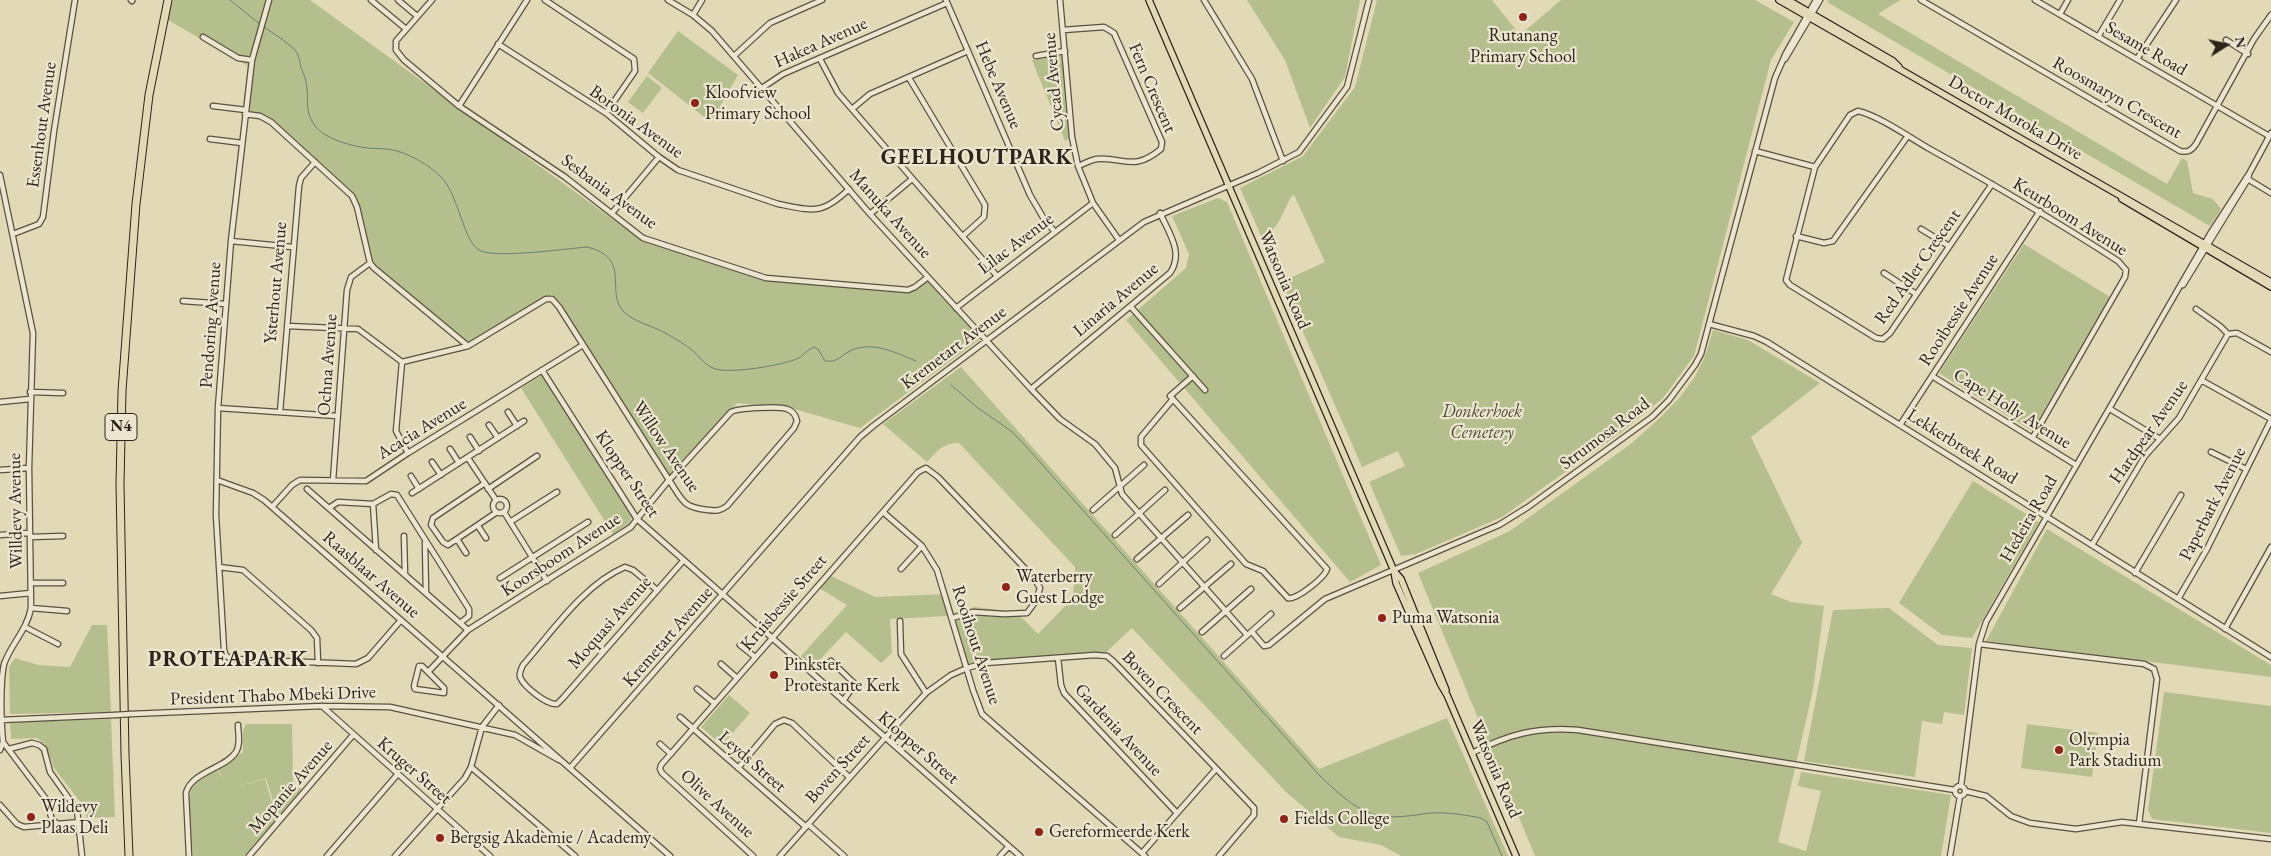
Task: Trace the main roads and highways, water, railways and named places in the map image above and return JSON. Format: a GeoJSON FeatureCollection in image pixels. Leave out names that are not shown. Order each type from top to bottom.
{"type":"FeatureCollection","features":[{"type":"Feature","properties":{"kind":"highway","name":"N4"},"geometry":{"type":"LineString","coordinates":[[129,856],[125,754],[121,503],[122,391],[136,204],[149,95],[168,0]]}},
{"type":"Feature","properties":{"kind":"main road","name":"Watsonia Road"},"geometry":{"type":"LineString","coordinates":[[1149,0],[1229,184],[1354,482],[1394,571],[1401,579],[1444,681],[1447,695],[1516,856]]}},
{"type":"Feature","properties":{"kind":"main road","name":"Doctor Moroka Drive"},"geometry":{"type":"LineString","coordinates":[[1779,0],[1809,15],[1899,67],[2205,246],[2271,287]]}},
{"type":"Feature","properties":{"kind":"main road","name":"Doctor Moroka Drive"},"geometry":{"type":"LineString","coordinates":[[1788,0],[1809,15]]}},
{"type":"Feature","properties":{"kind":"main road","name":"Doctor Moroka Drive"},"geometry":{"type":"LineString","coordinates":[[2205,246],[2271,282]]}},
{"type":"Feature","properties":{"kind":"waterway"},"geometry":{"type":"LineString","coordinates":[[230,0],[261,25]]}},
{"type":"Feature","properties":{"kind":"waterway"},"geometry":{"type":"LineString","coordinates":[[264,27],[295,50],[306,82],[309,114],[319,131],[346,144],[367,148],[390,149],[420,161],[431,168],[446,184],[470,239],[481,251],[502,254],[587,247],[601,252],[609,259],[613,267],[618,303],[627,315],[662,331],[690,348],[707,365],[720,370],[742,370],[792,361],[814,347],[818,349],[825,361],[833,361],[852,350],[868,347],[885,349],[916,361]]}},
{"type":"Feature","properties":{"kind":"waterway"},"geometry":{"type":"LineString","coordinates":[[951,385],[978,408],[1011,431],[1022,442],[1320,776],[1338,793],[1358,808],[1380,816],[1395,817],[1444,813],[1481,818],[1487,822],[1502,856]]}},
{"type":"Feature","properties":{"kind":"place","name":"Rutanang Primary School"},"geometry":{"type":"Point","coordinates":[1523,17]}},
{"type":"Feature","properties":{"kind":"place","name":"Kloofview Primary School"},"geometry":{"type":"Point","coordinates":[695,103]}},
{"type":"Feature","properties":{"kind":"place","name":"Waterberry Guest Lodge"},"geometry":{"type":"Point","coordinates":[1006,587]}},
{"type":"Feature","properties":{"kind":"place","name":"Puma Watsonia"},"geometry":{"type":"Point","coordinates":[1382,618]}},
{"type":"Feature","properties":{"kind":"place","name":"Pinkster Protestante Kerk"},"geometry":{"type":"Point","coordinates":[774,675]}},
{"type":"Feature","properties":{"kind":"place","name":"Olympia Park Stadium"},"geometry":{"type":"Point","coordinates":[2059,750]}},
{"type":"Feature","properties":{"kind":"place","name":"Wildevy Plaas Deli"},"geometry":{"type":"Point","coordinates":[31,817]}},
{"type":"Feature","properties":{"kind":"place","name":"Fields College"},"geometry":{"type":"Point","coordinates":[1284,819]}},
{"type":"Feature","properties":{"kind":"place","name":"Gereformeerde Kerk"},"geometry":{"type":"Point","coordinates":[1039,832]}},
{"type":"Feature","properties":{"kind":"place","name":"Bergsig Akademie / Academy"},"geometry":{"type":"Point","coordinates":[440,838]}},
{"type":"Feature","properties":{"kind":"district","name":"GEELHOUTPARK"},"geometry":{"type":"Point","coordinates":[977,158]}},
{"type":"Feature","properties":{"kind":"district","name":"PROTEAPARK"},"geometry":{"type":"Point","coordinates":[228,660]}},
{"type":"Feature","properties":{"kind":"park label","name":"Donkerhoek Cemetery"},"geometry":{"type":"Point","coordinates":[1482,422]}}]}
